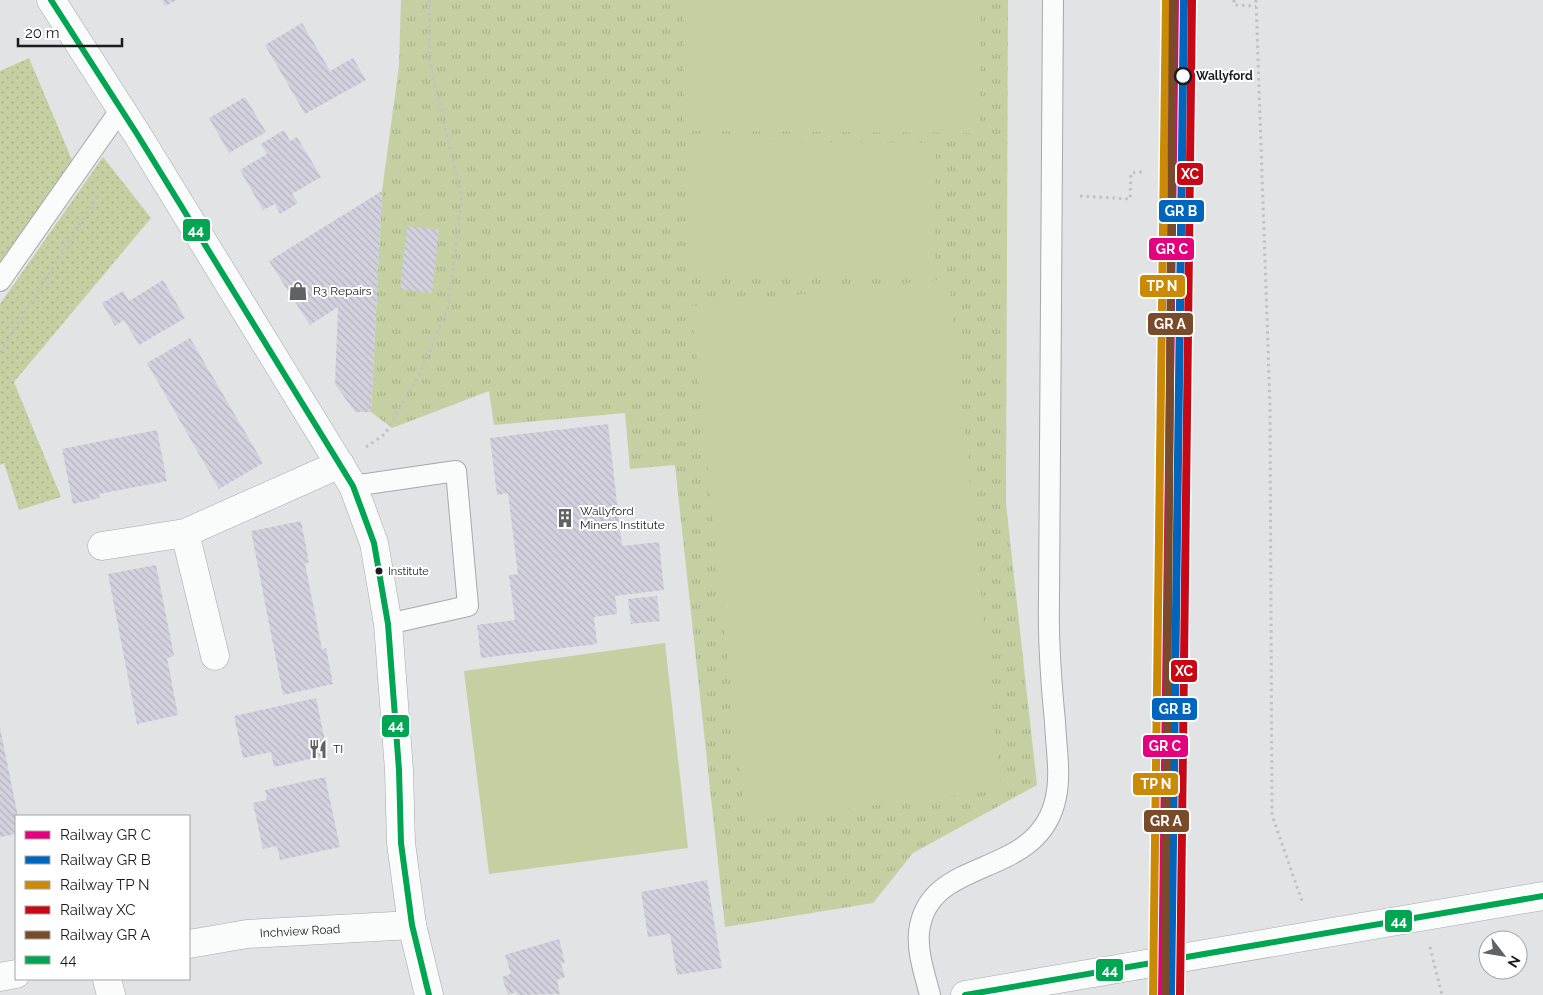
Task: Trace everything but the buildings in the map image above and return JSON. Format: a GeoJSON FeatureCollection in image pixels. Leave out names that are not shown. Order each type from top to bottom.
{"type":"FeatureCollection","features":[{"type":"Feature","properties":{"kind":"street"},"geometry":{"type":"LineString","coordinates":[[50,0],[121,109],[347,475],[374,543],[388,624],[399,770],[401,842],[412,925],[429,995]]}},
{"type":"Feature","properties":{"kind":"street"},"geometry":{"type":"LineString","coordinates":[[102,546],[185,533],[347,475]]}},
{"type":"Feature","properties":{"kind":"street"},"geometry":{"type":"LineString","coordinates":[[185,533],[215,656]]}},
{"type":"Feature","properties":{"kind":"street"},"geometry":{"type":"LineString","coordinates":[[965,995],[1543,896]]}},
{"type":"Feature","properties":{"kind":"street","name":"Inchview Road"},"geometry":{"type":"LineString","coordinates":[[190,944],[247,934],[412,925]]}},
{"type":"Feature","properties":{"kind":"street"},"geometry":{"type":"LineString","coordinates":[[0,977],[15,974]]}},
{"type":"Feature","properties":{"kind":"street"},"geometry":{"type":"LineString","coordinates":[[107,980],[111,995]]}},
{"type":"Feature","properties":{"kind":"lane"},"geometry":{"type":"LineString","coordinates":[[930,995],[919,947],[923,917],[929,903],[941,889],[956,879],[1011,857],[1032,841],[1050,815],[1059,780],[1048,642],[1053,0]]}},
{"type":"Feature","properties":{"kind":"lane"},"geometry":{"type":"LineString","coordinates":[[0,281],[121,109]]}},
{"type":"Feature","properties":{"kind":"lane"},"geometry":{"type":"LineString","coordinates":[[347,475],[456,471],[468,606],[388,624]]}},
{"type":"Feature","properties":{"kind":"path"},"geometry":{"type":"LineString","coordinates":[[347,475],[385,434],[420,373],[448,308],[462,200],[430,63],[430,0]]}},
{"type":"Feature","properties":{"kind":"path"},"geometry":{"type":"LineString","coordinates":[[1234,0],[1234,5],[1256,6]]}},
{"type":"Feature","properties":{"kind":"path"},"geometry":{"type":"LineString","coordinates":[[1256,0],[1270,406],[1272,815],[1304,906]]}},
{"type":"Feature","properties":{"kind":"path"},"geometry":{"type":"LineString","coordinates":[[1052,194],[1130,199],[1131,173],[1143,172]]}},
{"type":"Feature","properties":{"kind":"path"},"geometry":{"type":"LineString","coordinates":[[0,352],[105,184]]}},
{"type":"Feature","properties":{"kind":"path"},"geometry":{"type":"LineString","coordinates":[[1422,916],[1442,995]]}},
{"type":"Feature","properties":{"kind":"green space"},"geometry":{"type":"Polygon","coordinates":[[[401,0],[1008,0],[1006,504],[1037,785],[913,853],[873,903],[725,927],[675,465],[630,469],[625,413],[494,425],[489,391],[392,428],[371,412],[382,191],[399,66],[401,0]]]}},
{"type":"Feature","properties":{"kind":"green space"},"geometry":{"type":"Polygon","coordinates":[[[684,0],[981,0],[980,133],[684,131],[684,0]]]}},
{"type":"Feature","properties":{"kind":"green space"},"geometry":{"type":"Polygon","coordinates":[[[29,58],[72,160],[0,266],[0,71],[29,58]]]}},
{"type":"Feature","properties":{"kind":"green space"},"geometry":{"type":"Polygon","coordinates":[[[689,141],[936,143],[935,273],[688,275],[689,141]]]}},
{"type":"Feature","properties":{"kind":"green space"},"geometry":{"type":"Polygon","coordinates":[[[103,157],[151,218],[14,382],[61,497],[19,510],[4,463],[0,465],[0,304],[103,157]]]}},
{"type":"Feature","properties":{"kind":"green space"},"geometry":{"type":"Polygon","coordinates":[[[949,279],[1001,790],[745,821],[691,306],[949,279]]]}},
{"type":"Feature","properties":{"kind":"green space"},"geometry":{"type":"Polygon","coordinates":[[[665,643],[688,848],[489,874],[464,671],[665,643]]]}},
{"type":"Feature","properties":{"kind":"transit line","name":"44"},"geometry":{"type":"LineString","coordinates":[[51,0],[137,134],[353,486],[374,543],[388,624],[399,770],[401,843],[412,925],[429,995]]}},
{"type":"Feature","properties":{"kind":"transit line"},"geometry":{"type":"LineString","coordinates":[[1153,995],[1166,0]]}},
{"type":"Feature","properties":{"kind":"transit line"},"geometry":{"type":"LineString","coordinates":[[1165,995],[1173,0]]}},
{"type":"Feature","properties":{"kind":"transit line"},"geometry":{"type":"LineString","coordinates":[[1162,995],[1175,0]]}},
{"type":"Feature","properties":{"kind":"transit line"},"geometry":{"type":"LineString","coordinates":[[1171,995],[1184,0]]}},
{"type":"Feature","properties":{"kind":"transit line","name":"44"},"geometry":{"type":"LineString","coordinates":[[965,995],[1543,896]]}},
{"type":"Feature","properties":{"kind":"rail line","name":"XC"},"geometry":{"type":"LineString","coordinates":[[1180,995],[1192,0]]}},
{"type":"Feature","properties":{"kind":"place","name":"Wallyford"},"geometry":{"type":"Point","coordinates":[1183,76]}},
{"type":"Feature","properties":{"kind":"place","name":"R3 Repairs"},"geometry":{"type":"Point","coordinates":[298,291]}},
{"type":"Feature","properties":{"kind":"place","name":"Wallyford Miners Institute"},"geometry":{"type":"Point","coordinates":[565,518]}},
{"type":"Feature","properties":{"kind":"place","name":"Institute"},"geometry":{"type":"Point","coordinates":[379,571]}},
{"type":"Feature","properties":{"kind":"place","name":"TI"},"geometry":{"type":"Point","coordinates":[318,749]}}]}
